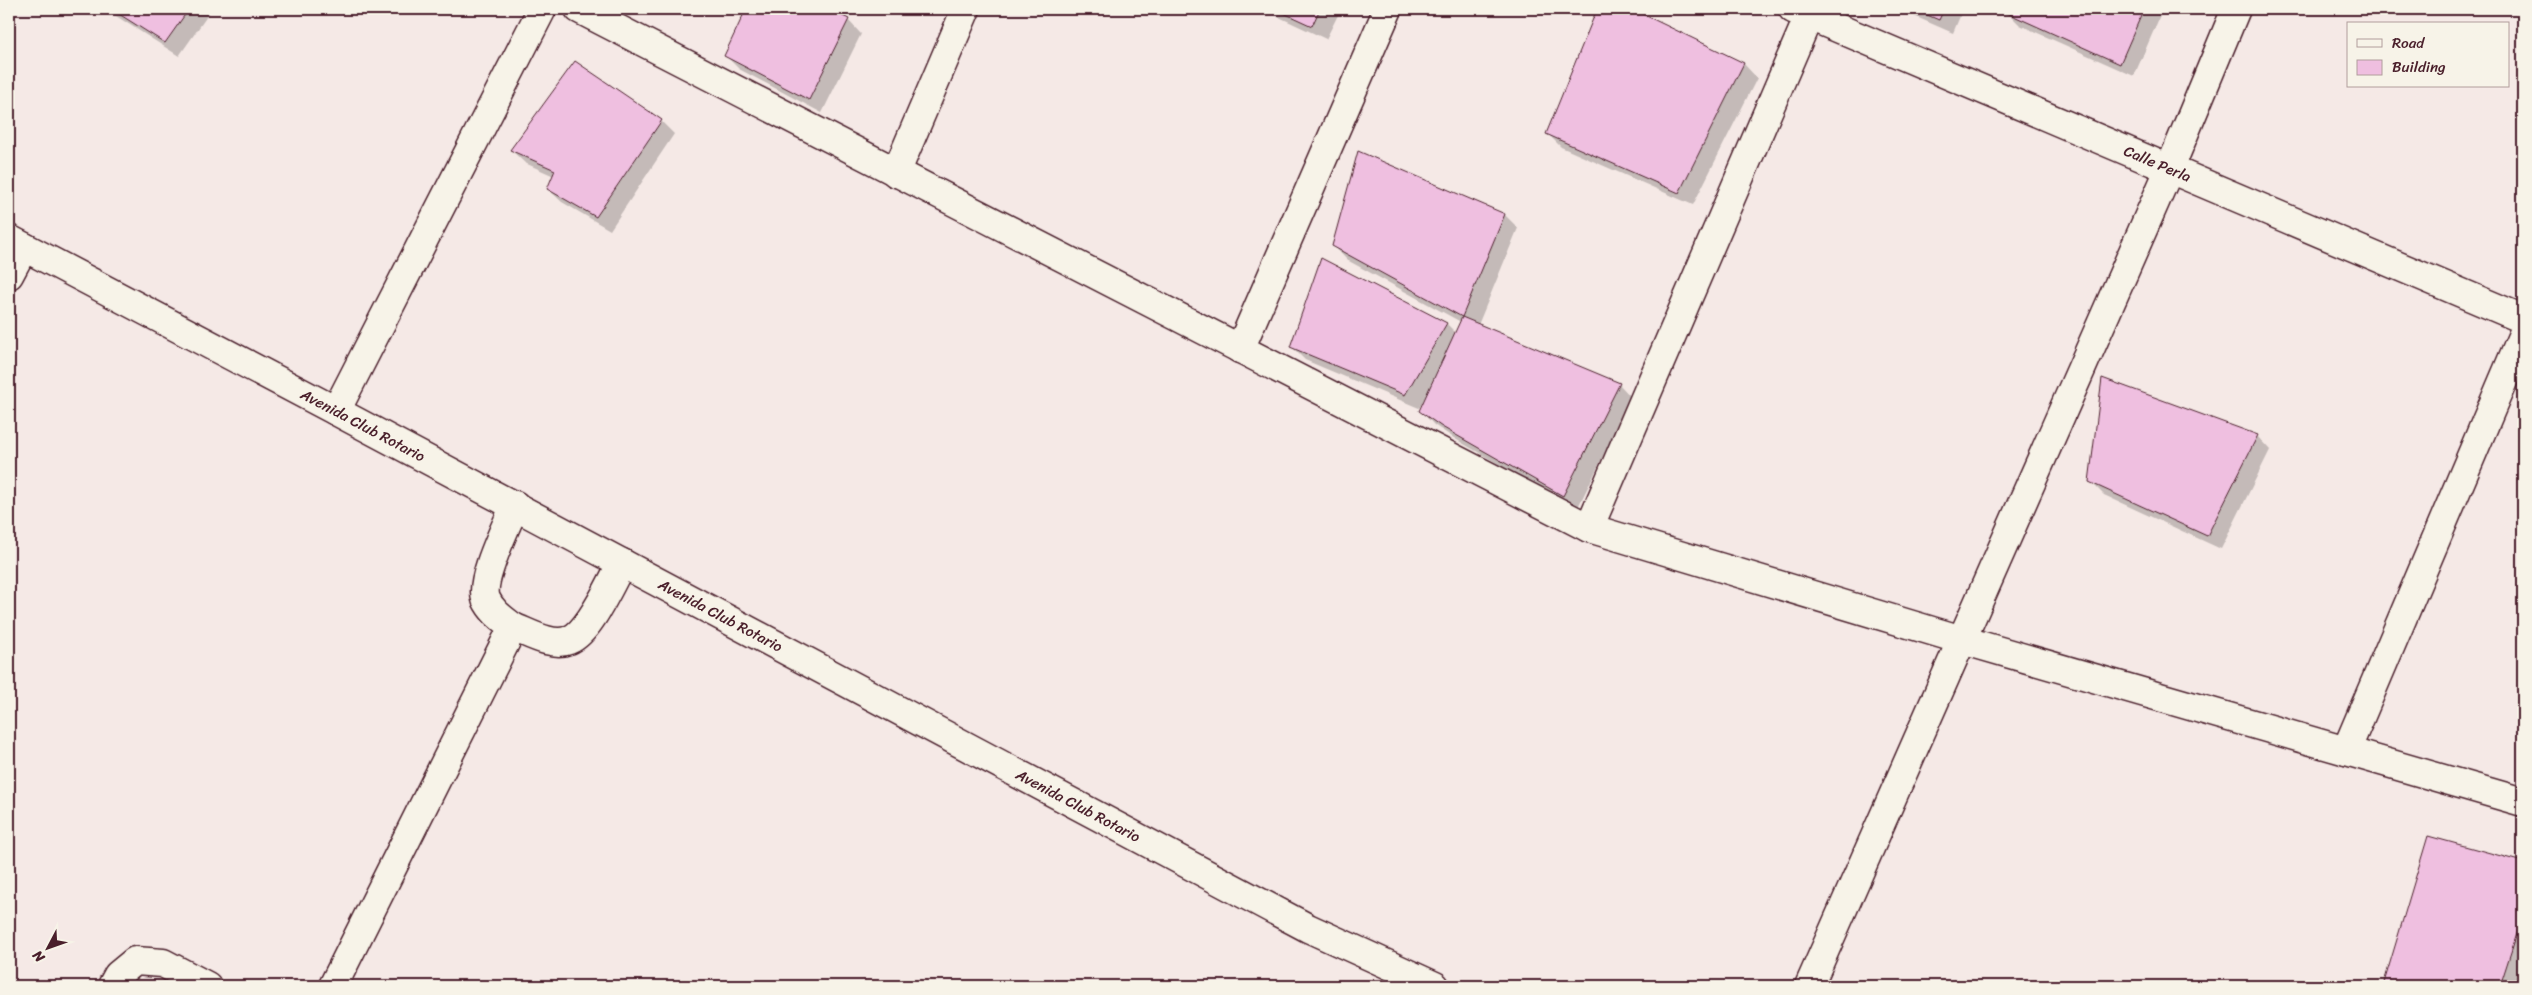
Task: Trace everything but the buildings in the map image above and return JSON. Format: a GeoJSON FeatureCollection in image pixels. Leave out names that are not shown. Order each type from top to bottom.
{"type":"FeatureCollection","features":[{"type":"Feature","properties":{"kind":"street"},"geometry":{"type":"LineString","coordinates":[[336,411],[542,9]]}},
{"type":"Feature","properties":{"kind":"street"},"geometry":{"type":"LineString","coordinates":[[579,9],[1589,528],[1962,640],[2523,802]]}},
{"type":"Feature","properties":{"kind":"street"},"geometry":{"type":"LineString","coordinates":[[896,173],[966,9]]}},
{"type":"Feature","properties":{"kind":"street"},"geometry":{"type":"LineString","coordinates":[[1240,349],[1388,9]]}},
{"type":"Feature","properties":{"kind":"street"},"geometry":{"type":"LineString","coordinates":[[1809,986],[2170,168],[2236,9]]}},
{"type":"Feature","properties":{"kind":"street"},"geometry":{"type":"LineString","coordinates":[[1589,528],[1801,12]]}},
{"type":"Feature","properties":{"kind":"street","name":"Calle Perla"},"geometry":{"type":"LineString","coordinates":[[1801,12],[2523,319]]}},
{"type":"Feature","properties":{"kind":"street"},"geometry":{"type":"LineString","coordinates":[[9,275],[16,243]]}},
{"type":"Feature","properties":{"kind":"street","name":"Avenida Club Rotario"},"geometry":{"type":"LineString","coordinates":[[16,243],[515,505],[1308,928],[1435,986]]}},
{"type":"Feature","properties":{"kind":"street"},"geometry":{"type":"LineString","coordinates":[[2346,751],[2523,334]]}},
{"type":"Feature","properties":{"kind":"street"},"geometry":{"type":"LineString","coordinates":[[515,505],[487,577],[485,597],[493,611],[513,627],[545,640],[569,640],[584,629],[622,563]]}},
{"type":"Feature","properties":{"kind":"street"},"geometry":{"type":"LineString","coordinates":[[333,986],[513,627]]}},
{"type":"Feature","properties":{"kind":"street"},"geometry":{"type":"LineString","coordinates":[[112,986],[118,975],[135,961],[162,962],[207,986]]}}]}
